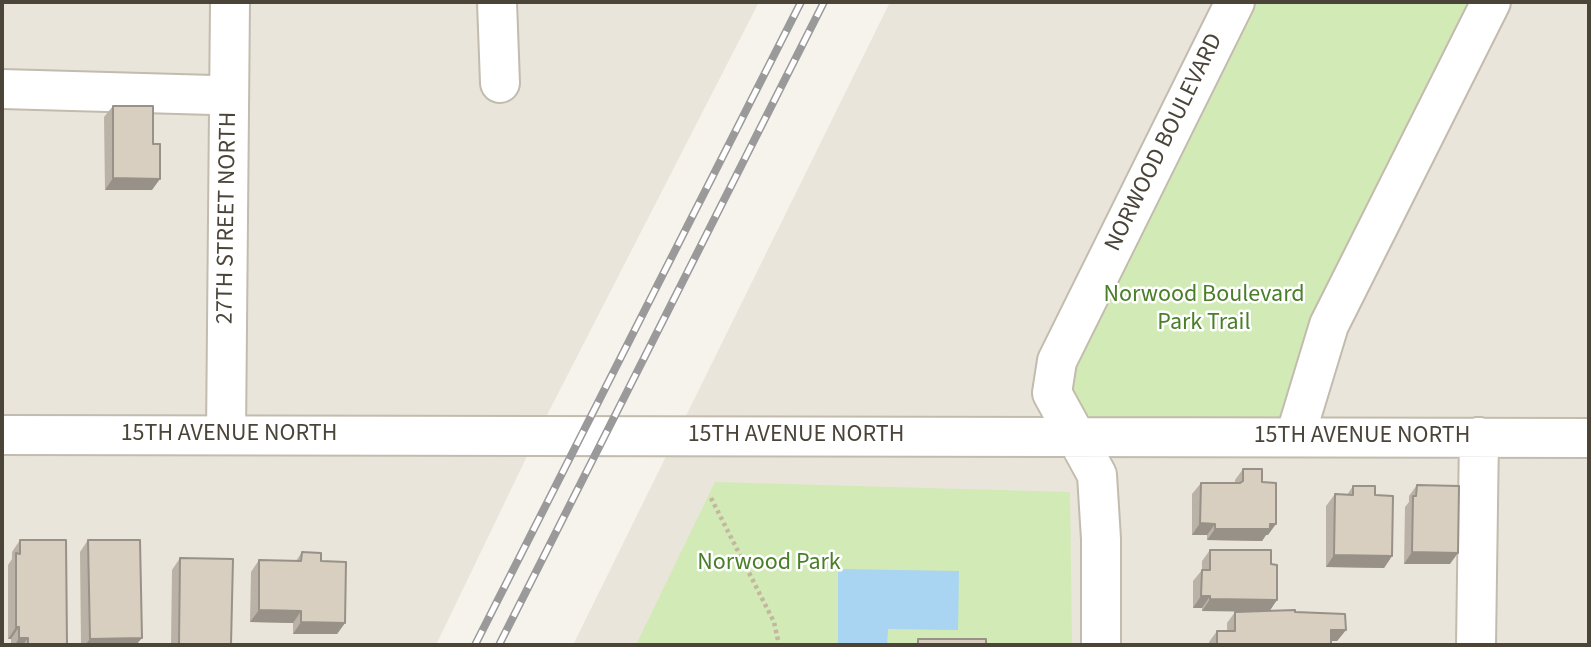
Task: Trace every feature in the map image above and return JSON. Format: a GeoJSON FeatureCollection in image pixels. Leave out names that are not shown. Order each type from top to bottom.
{"type":"FeatureCollection","features":[{"type":"Feature","properties":{"kind":"street","name":"27TH STREET NORTH"},"geometry":{"type":"LineString","coordinates":[[226,435],[230,2]]}},
{"type":"Feature","properties":{"kind":"street"},"geometry":{"type":"LineString","coordinates":[[497,2],[500,83]]}},
{"type":"Feature","properties":{"kind":"street","name":"NORWOOD BOULEVARD"},"geometry":{"type":"LineString","coordinates":[[1101,645],[1101,539],[1097,475],[1052,393],[1057,360],[1235,2]]}},
{"type":"Feature","properties":{"kind":"street"},"geometry":{"type":"LineString","coordinates":[[1295,437],[1329,325],[1491,2]]}},
{"type":"Feature","properties":{"kind":"street"},"geometry":{"type":"LineString","coordinates":[[2,89],[213,95],[229,92]]}},
{"type":"Feature","properties":{"kind":"street","name":"15TH AVENUE NORTH"},"geometry":{"type":"LineString","coordinates":[[2,435],[1589,438]]}},
{"type":"Feature","properties":{"kind":"street"},"geometry":{"type":"LineString","coordinates":[[1476,645],[1479,437]]}},
{"type":"Feature","properties":{"kind":"path"},"geometry":{"type":"LineString","coordinates":[[711,498],[774,622],[779,645]]}},
{"type":"Feature","properties":{"kind":"shaded area"},"geometry":{"type":"Polygon","coordinates":[[[2,2],[759,2],[545,419],[436,645],[2,645],[2,2]]]}},
{"type":"Feature","properties":{"kind":"shaded area"},"geometry":{"type":"Polygon","coordinates":[[[890,2],[1589,2],[1589,645],[573,645],[890,2]]]}},
{"type":"Feature","properties":{"kind":"green space","name":"Norwood Boulevard Park Trail"},"geometry":{"type":"Polygon","coordinates":[[[1235,2],[1477,2],[1281,420],[1088,418],[1052,393],[1235,2]]]}},
{"type":"Feature","properties":{"kind":"green space","name":"Norwood Park"},"geometry":{"type":"Polygon","coordinates":[[[715,482],[1070,492],[1072,645],[636,645],[715,482]]]}},
{"type":"Feature","properties":{"kind":"water"},"geometry":{"type":"Polygon","coordinates":[[[838,569],[959,571],[958,630],[888,629],[887,645],[838,645],[838,569]]]}},
{"type":"Feature","properties":{"kind":"building"},"geometry":{"type":"Polygon","coordinates":[[[113,106],[153,106],[153,144],[160,144],[160,179],[113,178],[113,106]]]}},
{"type":"Feature","properties":{"kind":"building"},"geometry":{"type":"Polygon","coordinates":[[[1243,469],[1262,469],[1262,482],[1276,483],[1276,524],[1270,524],[1270,529],[1215,529],[1215,524],[1200,523],[1201,483],[1240,483],[1243,481],[1243,469]]]}},
{"type":"Feature","properties":{"kind":"building"},"geometry":{"type":"Polygon","coordinates":[[[1417,485],[1459,486],[1458,553],[1412,552],[1413,496],[1416,496],[1417,485]]]}},
{"type":"Feature","properties":{"kind":"building"},"geometry":{"type":"Polygon","coordinates":[[[1353,486],[1375,486],[1375,495],[1393,496],[1392,556],[1334,555],[1335,494],[1353,495],[1353,486]]]}},
{"type":"Feature","properties":{"kind":"building"},"geometry":{"type":"Polygon","coordinates":[[[20,540],[66,540],[67,645],[28,645],[28,638],[19,638],[19,627],[16,627],[16,553],[20,554],[20,540]]]}},
{"type":"Feature","properties":{"kind":"building"},"geometry":{"type":"Polygon","coordinates":[[[88,540],[140,540],[142,638],[90,639],[88,540]]]}},
{"type":"Feature","properties":{"kind":"building"},"geometry":{"type":"Polygon","coordinates":[[[1210,550],[1271,550],[1271,564],[1277,565],[1277,600],[1210,599],[1210,596],[1201,596],[1202,570],[1210,570],[1210,550]]]}},
{"type":"Feature","properties":{"kind":"building"},"geometry":{"type":"Polygon","coordinates":[[[302,552],[321,553],[321,561],[346,562],[345,623],[301,622],[301,611],[259,610],[259,560],[301,561],[302,552]]]}},
{"type":"Feature","properties":{"kind":"building"},"geometry":{"type":"Polygon","coordinates":[[[180,558],[233,559],[231,645],[179,644],[180,558]]]}},
{"type":"Feature","properties":{"kind":"building"},"geometry":{"type":"Polygon","coordinates":[[[1295,610],[1345,614],[1346,630],[1331,630],[1331,645],[1217,645],[1217,631],[1235,631],[1235,612],[1295,610]]]}},
{"type":"Feature","properties":{"kind":"building"},"geometry":{"type":"Polygon","coordinates":[[[918,639],[986,639],[986,645],[918,645],[918,639]]]}},
{"type":"Feature","properties":{"kind":"railway"},"geometry":{"type":"LineString","coordinates":[[475,645],[801,2]]}},
{"type":"Feature","properties":{"kind":"railway"},"geometry":{"type":"LineString","coordinates":[[499,645],[824,2]]}}]}
